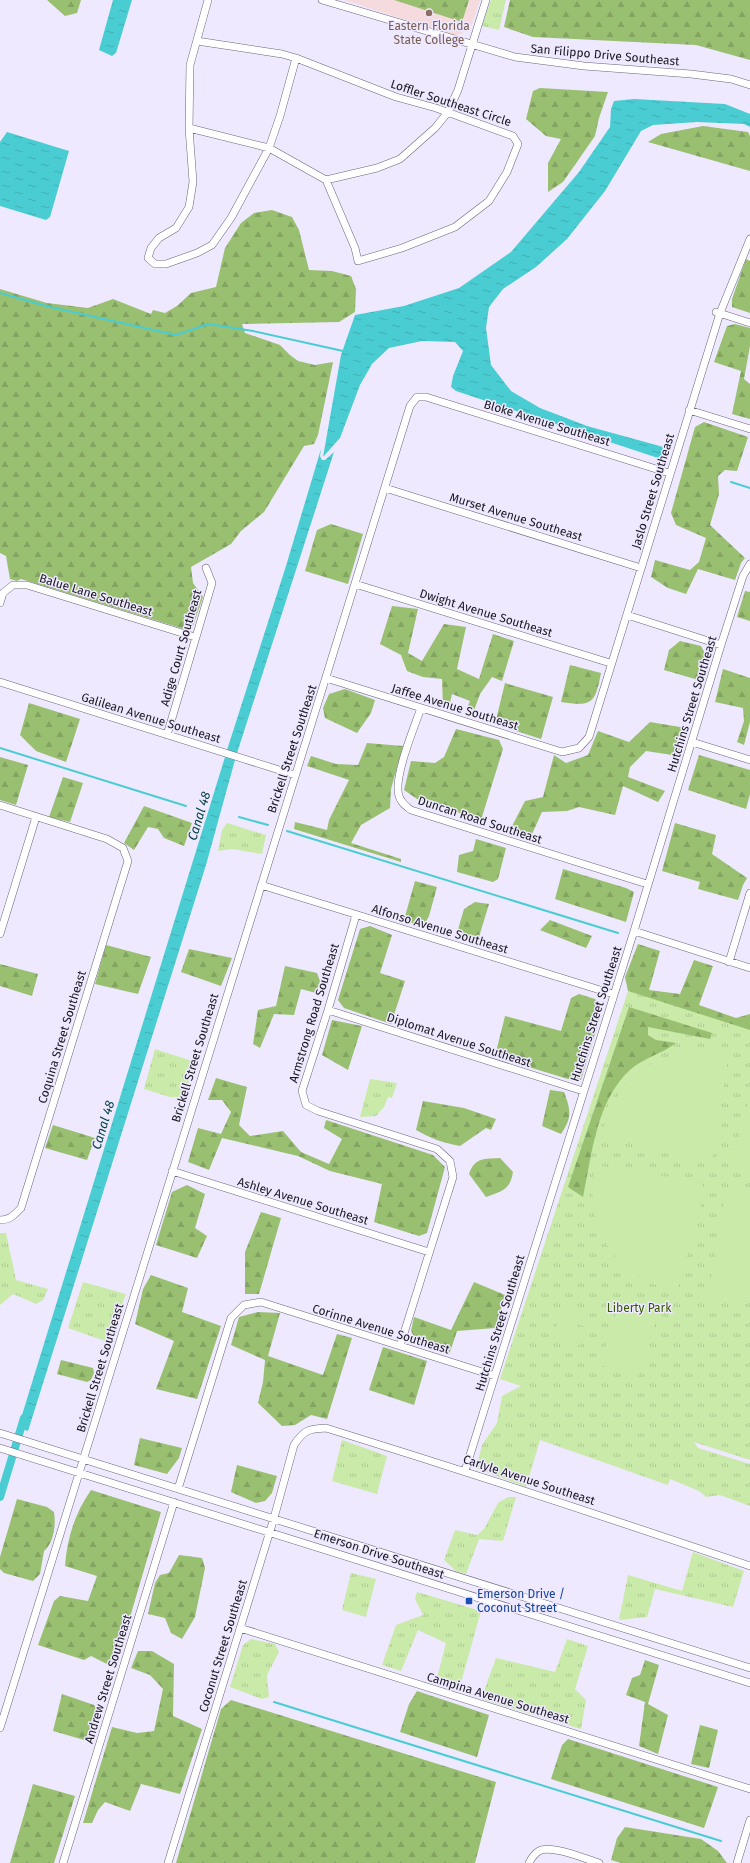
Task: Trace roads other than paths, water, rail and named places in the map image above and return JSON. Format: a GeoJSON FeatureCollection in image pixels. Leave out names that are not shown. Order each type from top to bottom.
{"type":"FeatureCollection","features":[{"type":"Feature","properties":{"kind":"street"},"geometry":{"type":"LineString","coordinates":[[208,0],[190,65],[189,128],[193,182],[189,206],[176,228],[159,238],[151,248],[148,258],[155,264],[166,264],[197,253],[212,245],[231,218],[269,148],[296,58]]}},
{"type":"Feature","properties":{"kind":"street","name":"San Filippo Drive Southeast"},"geometry":{"type":"LineString","coordinates":[[322,0],[515,57],[541,62],[692,74],[731,79],[750,85]]}},
{"type":"Feature","properties":{"kind":"street"},"geometry":{"type":"LineString","coordinates":[[189,128],[269,148],[326,180],[377,168],[400,159],[435,128],[448,112],[458,90],[486,0]]}},
{"type":"Feature","properties":{"kind":"street","name":"Loffler Southeast Circle"},"geometry":{"type":"LineString","coordinates":[[197,41],[282,54],[296,58],[389,94],[448,112],[513,136],[518,144],[507,172],[489,202],[456,227],[402,248],[358,262],[355,248],[326,180]]}},
{"type":"Feature","properties":{"kind":"street","name":"Jaslo Street Southeast"},"geometry":{"type":"LineString","coordinates":[[578,748],[589,737],[610,663],[627,615],[718,313],[750,240]]}},
{"type":"Feature","properties":{"kind":"street"},"geometry":{"type":"LineString","coordinates":[[718,313],[750,323]]}},
{"type":"Feature","properties":{"kind":"street","name":"Bloke Avenue Southeast"},"geometry":{"type":"LineString","coordinates":[[417,397],[426,397],[669,473]]}},
{"type":"Feature","properties":{"kind":"street","name":"Brickell Street Southeast"},"geometry":{"type":"LineString","coordinates":[[0,1728],[410,406],[417,397]]}},
{"type":"Feature","properties":{"kind":"street"},"geometry":{"type":"LineString","coordinates":[[689,410],[750,429]]}},
{"type":"Feature","properties":{"kind":"street","name":"Murset Avenue Southeast"},"geometry":{"type":"LineString","coordinates":[[385,488],[641,568]]}},
{"type":"Feature","properties":{"kind":"street","name":"Hutchins Street Southeast"},"geometry":{"type":"LineString","coordinates":[[465,1471],[634,931],[647,884],[721,645],[743,576],[750,564]]}},
{"type":"Feature","properties":{"kind":"street","name":"Adige Court Southeast"},"geometry":{"type":"LineString","coordinates":[[167,735],[212,583],[206,568]]}},
{"type":"Feature","properties":{"kind":"street","name":"Balue Lane Southeast"},"geometry":{"type":"LineString","coordinates":[[0,603],[3,593],[13,584],[27,585],[195,637]]}},
{"type":"Feature","properties":{"kind":"street","name":"Dwight Avenue Southeast"},"geometry":{"type":"LineString","coordinates":[[355,584],[610,663]]}},
{"type":"Feature","properties":{"kind":"street"},"geometry":{"type":"LineString","coordinates":[[627,615],[721,645]]}},
{"type":"Feature","properties":{"kind":"street","name":"Jaffee Avenue Southeast"},"geometry":{"type":"LineString","coordinates":[[326,678],[562,752],[578,748]]}},
{"type":"Feature","properties":{"kind":"street","name":"Galilean Avenue Southeast"},"geometry":{"type":"LineString","coordinates":[[0,682],[295,775]]}},
{"type":"Feature","properties":{"kind":"street","name":"Duncan Road Southeast"},"geometry":{"type":"LineString","coordinates":[[421,708],[399,776],[399,796],[403,805],[411,810],[647,884]]}},
{"type":"Feature","properties":{"kind":"street"},"geometry":{"type":"LineString","coordinates":[[692,742],[750,760]]}},
{"type":"Feature","properties":{"kind":"street"},"geometry":{"type":"LineString","coordinates":[[0,805],[36,817],[0,934]]}},
{"type":"Feature","properties":{"kind":"street","name":"Coquina Street Southeast"},"geometry":{"type":"LineString","coordinates":[[0,1220],[6,1220],[13,1217],[21,1208],[128,861],[123,848],[107,838],[36,817]]}},
{"type":"Feature","properties":{"kind":"street","name":"Alfonso Avenue Southeast"},"geometry":{"type":"LineString","coordinates":[[261,885],[614,994]]}},
{"type":"Feature","properties":{"kind":"street"},"geometry":{"type":"LineString","coordinates":[[729,962],[750,893]]}},
{"type":"Feature","properties":{"kind":"street","name":"Armstrong Road Southeast"},"geometry":{"type":"LineString","coordinates":[[356,915],[302,1091],[306,1105],[318,1111],[437,1150],[450,1161],[453,1177],[428,1252],[400,1346]]}},
{"type":"Feature","properties":{"kind":"street"},"geometry":{"type":"LineString","coordinates":[[634,931],[750,968]]}},
{"type":"Feature","properties":{"kind":"street","name":"Diplomat Avenue Southeast"},"geometry":{"type":"LineString","coordinates":[[328,1010],[583,1091]]}},
{"type":"Feature","properties":{"kind":"street","name":"Ashley Avenue Southeast"},"geometry":{"type":"LineString","coordinates":[[172,1171],[428,1252]]}},
{"type":"Feature","properties":{"kind":"street","name":"Corinne Avenue Southeast"},"geometry":{"type":"LineString","coordinates":[[178,1489],[231,1318],[244,1305],[261,1302],[495,1376]]}},
{"type":"Feature","properties":{"kind":"street","name":"Carlyle Avenue Southeast"},"geometry":{"type":"LineString","coordinates":[[300,1436],[310,1429],[326,1428],[628,1524],[750,1566]]}},
{"type":"Feature","properties":{"kind":"street","name":"Emerson Drive Southeast"},"geometry":{"type":"LineString","coordinates":[[0,1433],[750,1668]]}},
{"type":"Feature","properties":{"kind":"street","name":"Coconut Street Southeast"},"geometry":{"type":"LineString","coordinates":[[168,1863],[274,1518],[294,1445],[300,1436]]}},
{"type":"Feature","properties":{"kind":"street","name":"Emerson Drive Southeast"},"geometry":{"type":"LineString","coordinates":[[2,1448],[750,1683]]}},
{"type":"Feature","properties":{"kind":"street","name":"Andrew Street Southeast"},"geometry":{"type":"LineString","coordinates":[[63,1863],[174,1502]]}},
{"type":"Feature","properties":{"kind":"street","name":"Campina Avenue Southeast"},"geometry":{"type":"LineString","coordinates":[[240,1628],[750,1789]]}},
{"type":"Feature","properties":{"kind":"street"},"geometry":{"type":"LineString","coordinates":[[736,1863],[750,1820]]}},
{"type":"Feature","properties":{"kind":"street"},"geometry":{"type":"LineString","coordinates":[[529,1863],[539,1851],[546,1849],[555,1849],[599,1863]]}},
{"type":"Feature","properties":{"kind":"water"},"geometry":{"type":"Polygon","coordinates":[[[113,0],[132,0],[116,53],[112,56],[99,50],[113,0]]]}},
{"type":"Feature","properties":{"kind":"water"},"geometry":{"type":"Polygon","coordinates":[[[634,99],[725,104],[750,114],[750,127],[744,124],[697,122],[653,125],[641,131],[605,191],[567,239],[536,267],[503,289],[489,307],[486,328],[491,365],[511,391],[540,408],[587,426],[667,448],[664,460],[456,391],[451,387],[453,376],[463,351],[455,342],[422,341],[389,348],[372,364],[360,385],[340,438],[323,457],[341,355],[355,315],[404,306],[459,288],[511,252],[579,172],[610,127],[611,109],[614,101],[634,99]]]}},
{"type":"Feature","properties":{"kind":"water"},"geometry":{"type":"Polygon","coordinates":[[[7,132],[69,151],[50,217],[46,220],[0,206],[0,142],[7,132]]]}},
{"type":"Feature","properties":{"kind":"water"},"geometry":{"type":"Polygon","coordinates":[[[321,449],[320,456],[322,460],[325,460],[334,452],[237,753],[227,750],[286,566],[321,449]]]}},
{"type":"Feature","properties":{"kind":"water"},"geometry":{"type":"Polygon","coordinates":[[[225,757],[235,760],[206,865],[28,1431],[18,1428],[225,757]]]}},
{"type":"Feature","properties":{"kind":"waterway"},"geometry":{"type":"LineString","coordinates":[[0,293],[50,307],[176,335],[208,324],[253,331],[343,351]]}},
{"type":"Feature","properties":{"kind":"waterway"},"geometry":{"type":"LineString","coordinates":[[731,482],[750,488]]}},
{"type":"Feature","properties":{"kind":"waterway"},"geometry":{"type":"LineString","coordinates":[[0,748],[186,806]]}},
{"type":"Feature","properties":{"kind":"waterway"},"geometry":{"type":"LineString","coordinates":[[239,817],[268,825]]}},
{"type":"Feature","properties":{"kind":"waterway"},"geometry":{"type":"LineString","coordinates":[[287,831],[618,933]]}},
{"type":"Feature","properties":{"kind":"waterway","name":"Canal 48"},"geometry":{"type":"LineString","coordinates":[[0,1497],[24,1418]]}},
{"type":"Feature","properties":{"kind":"waterway"},"geometry":{"type":"LineString","coordinates":[[274,1702],[721,1841]]}},
{"type":"Feature","properties":{"kind":"place","name":"Eastern Florida State College"},"geometry":{"type":"Point","coordinates":[429,13]}},
{"type":"Feature","properties":{"kind":"place","name":"Emerson Drive / Coconut Street"},"geometry":{"type":"Point","coordinates":[469,1601]}},
{"type":"Feature","properties":{"kind":"park label","name":"Liberty Park"},"geometry":{"type":"Point","coordinates":[639,1308]}}]}
